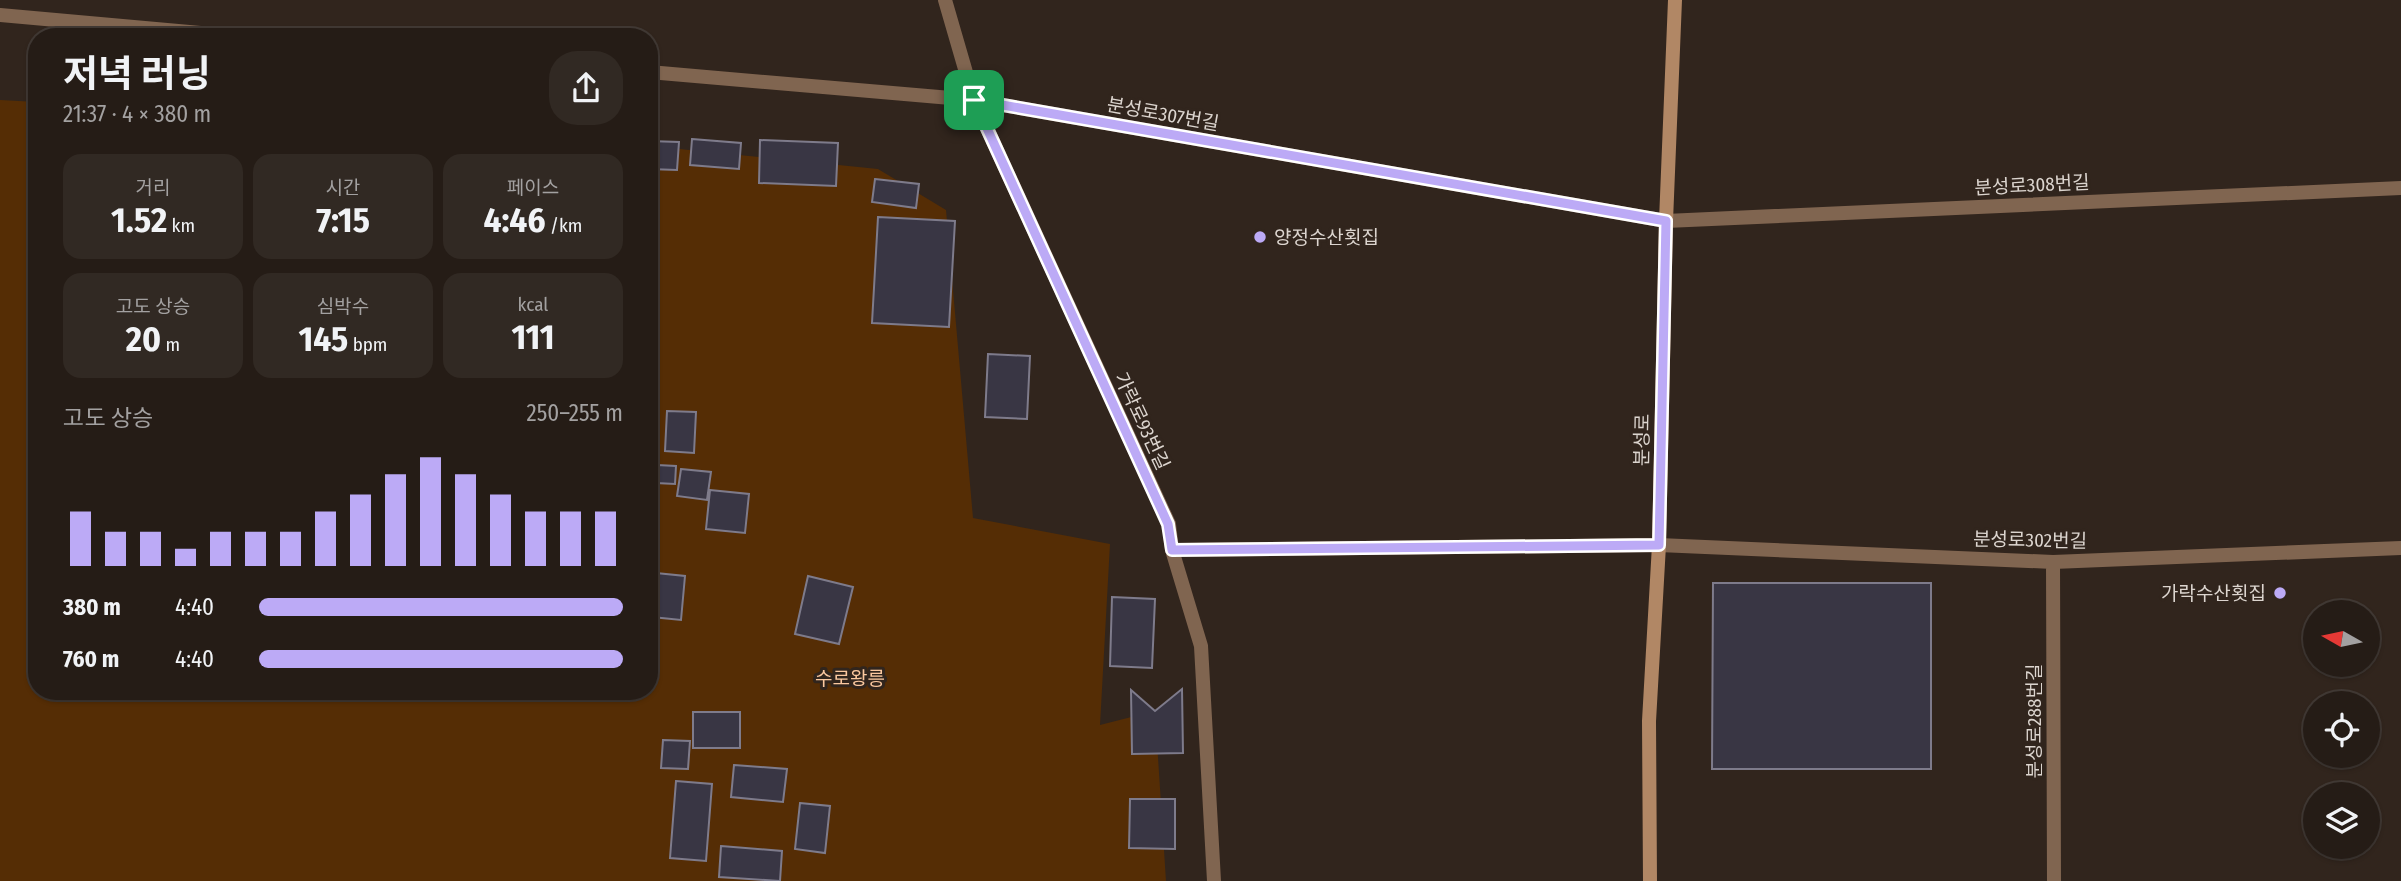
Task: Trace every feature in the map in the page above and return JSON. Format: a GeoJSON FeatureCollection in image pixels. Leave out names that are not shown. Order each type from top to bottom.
{"type":"FeatureCollection","features":[{"type":"Feature","properties":{"kind":"main road","name":"분성로"},"geometry":{"type":"LineString","coordinates":[[1650,881],[1649,721],[1659,545],[1666,221],[1675,0]]}},
{"type":"Feature","properties":{"kind":"street","name":"가락로93번길"},"geometry":{"type":"LineString","coordinates":[[945,0],[974,100],[1168,524],[1172,550],[1201,646],[1214,881]]}},
{"type":"Feature","properties":{"kind":"street"},"geometry":{"type":"LineString","coordinates":[[0,15],[144,28]]}},
{"type":"Feature","properties":{"kind":"street","name":"분성로307번길"},"geometry":{"type":"LineString","coordinates":[[658,73],[974,100],[1666,221]]}},
{"type":"Feature","properties":{"kind":"street","name":"분성로308번길"},"geometry":{"type":"LineString","coordinates":[[1666,221],[2401,188]]}},
{"type":"Feature","properties":{"kind":"street","name":"분성로302번길"},"geometry":{"type":"LineString","coordinates":[[1172,550],[1659,545],[2053,562],[2401,548]]}},
{"type":"Feature","properties":{"kind":"street","name":"분성로288번길"},"geometry":{"type":"LineString","coordinates":[[2053,562],[2054,881]]}},
{"type":"Feature","properties":{"kind":"green space","name":"수로왕릉"},"geometry":{"type":"Polygon","coordinates":[[[0,100],[28,102],[28,700],[658,700],[658,147],[878,169],[946,210],[973,518],[1110,544],[1100,725],[1155,711],[1166,881],[0,881],[0,100]]]}},
{"type":"Feature","properties":{"kind":"building"},"geometry":{"type":"Polygon","coordinates":[[[692,139],[741,143],[739,169],[690,165],[692,139]]]}},
{"type":"Feature","properties":{"kind":"building"},"geometry":{"type":"Polygon","coordinates":[[[760,140],[838,143],[836,186],[759,183],[760,140]]]}},
{"type":"Feature","properties":{"kind":"building"},"geometry":{"type":"Polygon","coordinates":[[[658,141],[679,142],[677,170],[658,169],[658,141]]]}},
{"type":"Feature","properties":{"kind":"building"},"geometry":{"type":"Polygon","coordinates":[[[875,179],[919,184],[916,208],[872,202],[875,179]]]}},
{"type":"Feature","properties":{"kind":"building"},"geometry":{"type":"Polygon","coordinates":[[[878,217],[955,221],[949,327],[872,323],[878,217]]]}},
{"type":"Feature","properties":{"kind":"building"},"geometry":{"type":"Polygon","coordinates":[[[988,354],[1030,356],[1027,419],[985,417],[988,354]]]}},
{"type":"Feature","properties":{"kind":"building"},"geometry":{"type":"Polygon","coordinates":[[[667,411],[696,412],[694,453],[665,451],[667,411]]]}},
{"type":"Feature","properties":{"kind":"building"},"geometry":{"type":"Polygon","coordinates":[[[658,465],[676,466],[675,484],[658,483],[658,465]]]}},
{"type":"Feature","properties":{"kind":"building"},"geometry":{"type":"Polygon","coordinates":[[[681,469],[711,472],[707,500],[677,496],[681,469]]]}},
{"type":"Feature","properties":{"kind":"building"},"geometry":{"type":"Polygon","coordinates":[[[710,490],[749,494],[745,533],[706,529],[710,490]]]}},
{"type":"Feature","properties":{"kind":"building"},"geometry":{"type":"Polygon","coordinates":[[[658,573],[685,576],[681,620],[658,618],[658,573]]]}},
{"type":"Feature","properties":{"kind":"building"},"geometry":{"type":"Polygon","coordinates":[[[808,576],[853,587],[839,644],[795,634],[808,576]]]}},
{"type":"Feature","properties":{"kind":"building"},"geometry":{"type":"Polygon","coordinates":[[[1713,583],[1931,583],[1931,769],[1712,769],[1713,583]]]}},
{"type":"Feature","properties":{"kind":"building"},"geometry":{"type":"Polygon","coordinates":[[[1112,597],[1155,599],[1152,668],[1110,666],[1112,597]]]}},
{"type":"Feature","properties":{"kind":"building"},"geometry":{"type":"Polygon","coordinates":[[[1182,689],[1183,753],[1132,754],[1131,690],[1155,711],[1182,689]]]}},
{"type":"Feature","properties":{"kind":"building"},"geometry":{"type":"Polygon","coordinates":[[[693,712],[740,712],[740,748],[693,748],[693,712]]]}},
{"type":"Feature","properties":{"kind":"building"},"geometry":{"type":"Polygon","coordinates":[[[663,740],[690,741],[688,769],[661,768],[663,740]]]}},
{"type":"Feature","properties":{"kind":"building"},"geometry":{"type":"Polygon","coordinates":[[[734,765],[787,769],[783,802],[731,797],[734,765]]]}},
{"type":"Feature","properties":{"kind":"building"},"geometry":{"type":"Polygon","coordinates":[[[676,781],[712,784],[706,861],[670,858],[676,781]]]}},
{"type":"Feature","properties":{"kind":"building"},"geometry":{"type":"Polygon","coordinates":[[[1130,799],[1175,799],[1175,849],[1129,848],[1130,799]]]}},
{"type":"Feature","properties":{"kind":"building"},"geometry":{"type":"Polygon","coordinates":[[[800,803],[830,806],[825,853],[795,849],[800,803]]]}},
{"type":"Feature","properties":{"kind":"building"},"geometry":{"type":"Polygon","coordinates":[[[721,846],[782,851],[780,881],[719,877],[721,846]]]}},
{"type":"Feature","properties":{"kind":"place","name":"양정수산횟집"},"geometry":{"type":"Point","coordinates":[1260,237]}},
{"type":"Feature","properties":{"kind":"place","name":"가락수산횟집"},"geometry":{"type":"Point","coordinates":[2280,593]}},
{"type":"Feature","properties":{"kind":"route"},"geometry":{"type":"LineString","coordinates":[[974,100],[1666,221],[1659,545],[1172,550],[1168,524],[974,100]]}}]}
